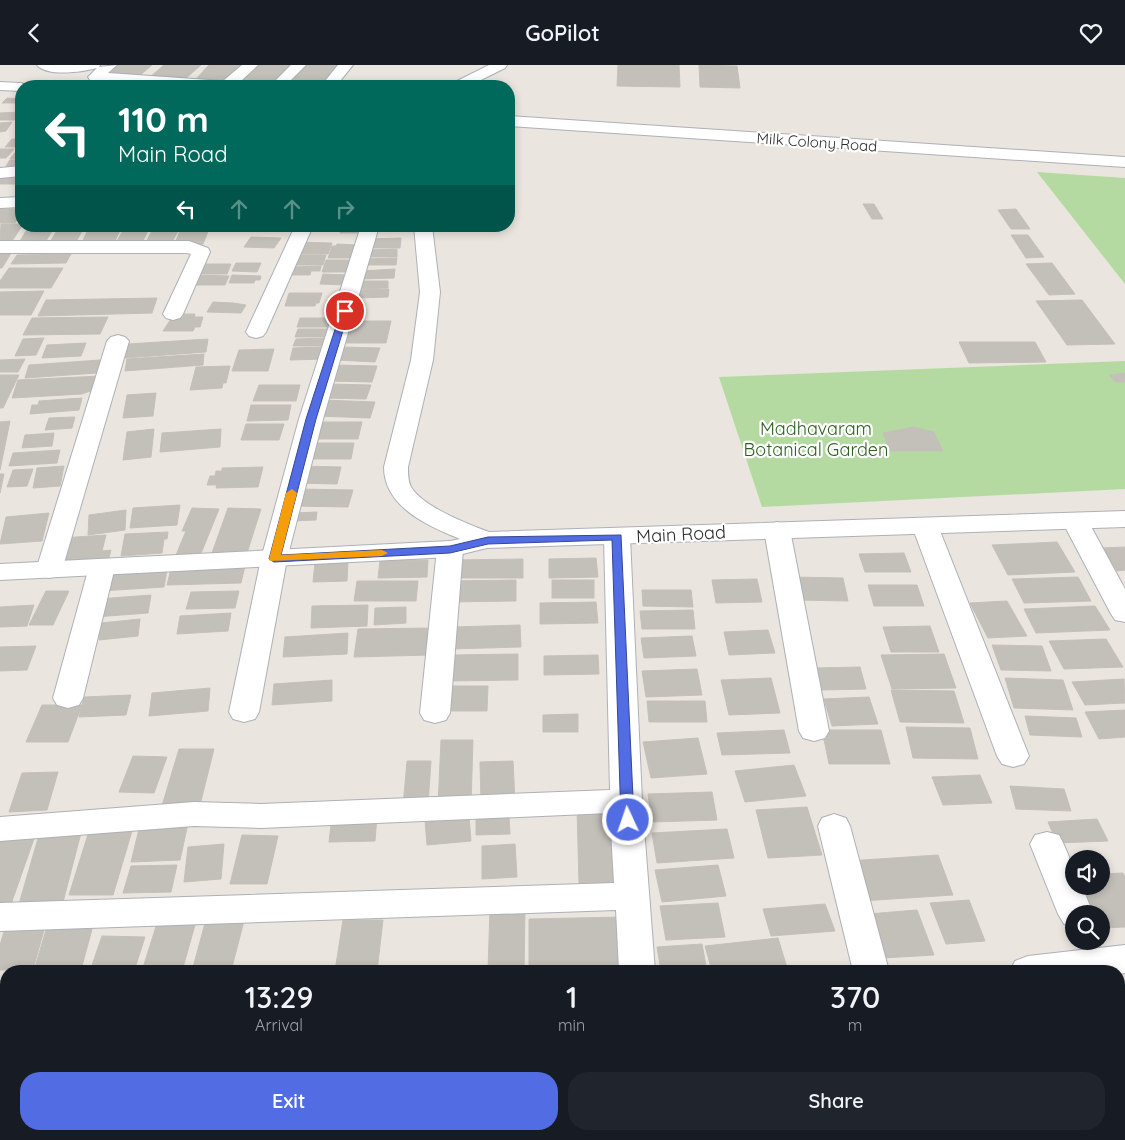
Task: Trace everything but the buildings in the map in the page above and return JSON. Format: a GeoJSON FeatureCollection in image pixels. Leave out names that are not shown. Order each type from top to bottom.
{"type":"FeatureCollection","features":[{"type":"Feature","properties":{"kind":"street"},"geometry":{"type":"LineString","coordinates":[[44,65],[48,67],[64,67],[93,65]]}},
{"type":"Feature","properties":{"kind":"street"},"geometry":{"type":"LineString","coordinates":[[110,65],[95,77],[138,80],[157,65]]}},
{"type":"Feature","properties":{"kind":"street"},"geometry":{"type":"LineString","coordinates":[[237,80],[251,65]]}},
{"type":"Feature","properties":{"kind":"street"},"geometry":{"type":"LineString","coordinates":[[284,80],[299,65]]}},
{"type":"Feature","properties":{"kind":"street"},"geometry":{"type":"LineString","coordinates":[[333,80],[346,65]]}},
{"type":"Feature","properties":{"kind":"street"},"geometry":{"type":"LineString","coordinates":[[470,80],[500,65]]}},
{"type":"Feature","properties":{"kind":"street"},"geometry":{"type":"LineString","coordinates":[[188,80],[198,71]]}},
{"type":"Feature","properties":{"kind":"street"},"geometry":{"type":"LineString","coordinates":[[0,86],[15,87]]}},
{"type":"Feature","properties":{"kind":"street","name":"Milk Colony Road"},"geometry":{"type":"LineString","coordinates":[[515,121],[1103,163],[1125,161]]}},
{"type":"Feature","properties":{"kind":"street"},"geometry":{"type":"LineString","coordinates":[[0,173],[15,172]]}},
{"type":"Feature","properties":{"kind":"street"},"geometry":{"type":"LineString","coordinates":[[0,203],[15,202]]}},
{"type":"Feature","properties":{"kind":"street"},"geometry":{"type":"LineString","coordinates":[[256,332],[301,232]]}},
{"type":"Feature","properties":{"kind":"street"},"geometry":{"type":"LineString","coordinates":[[244,712],[274,559],[311,419],[368,232]]}},
{"type":"Feature","properties":{"kind":"street","name":"Main Road"},"geometry":{"type":"LineString","coordinates":[[424,232],[430,292],[422,360],[396,467],[396,480],[403,493],[424,510],[456,529],[488,540],[1125,519]]}},
{"type":"Feature","properties":{"kind":"street"},"geometry":{"type":"LineString","coordinates":[[0,247],[179,247],[198,249],[201,252],[200,255],[173,314]]}},
{"type":"Feature","properties":{"kind":"street"},"geometry":{"type":"LineString","coordinates":[[49,570],[118,341]]}},
{"type":"Feature","properties":{"kind":"street"},"geometry":{"type":"LineString","coordinates":[[1075,521],[1125,614]]}},
{"type":"Feature","properties":{"kind":"street"},"geometry":{"type":"LineString","coordinates":[[925,526],[1013,756]]}},
{"type":"Feature","properties":{"kind":"street"},"geometry":{"type":"LineString","coordinates":[[777,530],[814,731]]}},
{"type":"Feature","properties":{"kind":"street"},"geometry":{"type":"LineString","coordinates":[[617,537],[626,801],[638,965]]}},
{"type":"Feature","properties":{"kind":"street"},"geometry":{"type":"LineString","coordinates":[[0,572],[450,549],[488,540]]}},
{"type":"Feature","properties":{"kind":"street"},"geometry":{"type":"LineString","coordinates":[[435,713],[450,549]]}},
{"type":"Feature","properties":{"kind":"street"},"geometry":{"type":"LineString","coordinates":[[68,698],[102,567]]}},
{"type":"Feature","properties":{"kind":"street"},"geometry":{"type":"LineString","coordinates":[[0,829],[194,814],[261,816],[626,801]]}},
{"type":"Feature","properties":{"kind":"street"},"geometry":{"type":"LineString","coordinates":[[834,826],[869,965]]}},
{"type":"Feature","properties":{"kind":"street"},"geometry":{"type":"LineString","coordinates":[[1047,844],[1072,905]]}},
{"type":"Feature","properties":{"kind":"street"},"geometry":{"type":"LineString","coordinates":[[0,917],[633,896]]}},
{"type":"Feature","properties":{"kind":"street"},"geometry":{"type":"LineString","coordinates":[[1065,965],[1102,959]]}},
{"type":"Feature","properties":{"kind":"green space"},"geometry":{"type":"Polygon","coordinates":[[[1037,172],[1125,178],[1125,284],[1037,172]]]}},
{"type":"Feature","properties":{"kind":"green space","name":"Madhavaram Botanical Garden"},"geometry":{"type":"Polygon","coordinates":[[[1125,361],[1125,489],[762,507],[719,377],[1125,361]]]}},
{"type":"Feature","properties":{"kind":"slow traffic"},"geometry":{"type":"LineString","coordinates":[[292,493],[274,559],[382,553]]}},
{"type":"Feature","properties":{"kind":"route"},"geometry":{"type":"LineString","coordinates":[[345,311],[311,419],[274,559],[450,549],[488,540],[617,537],[628,820]]}}]}
